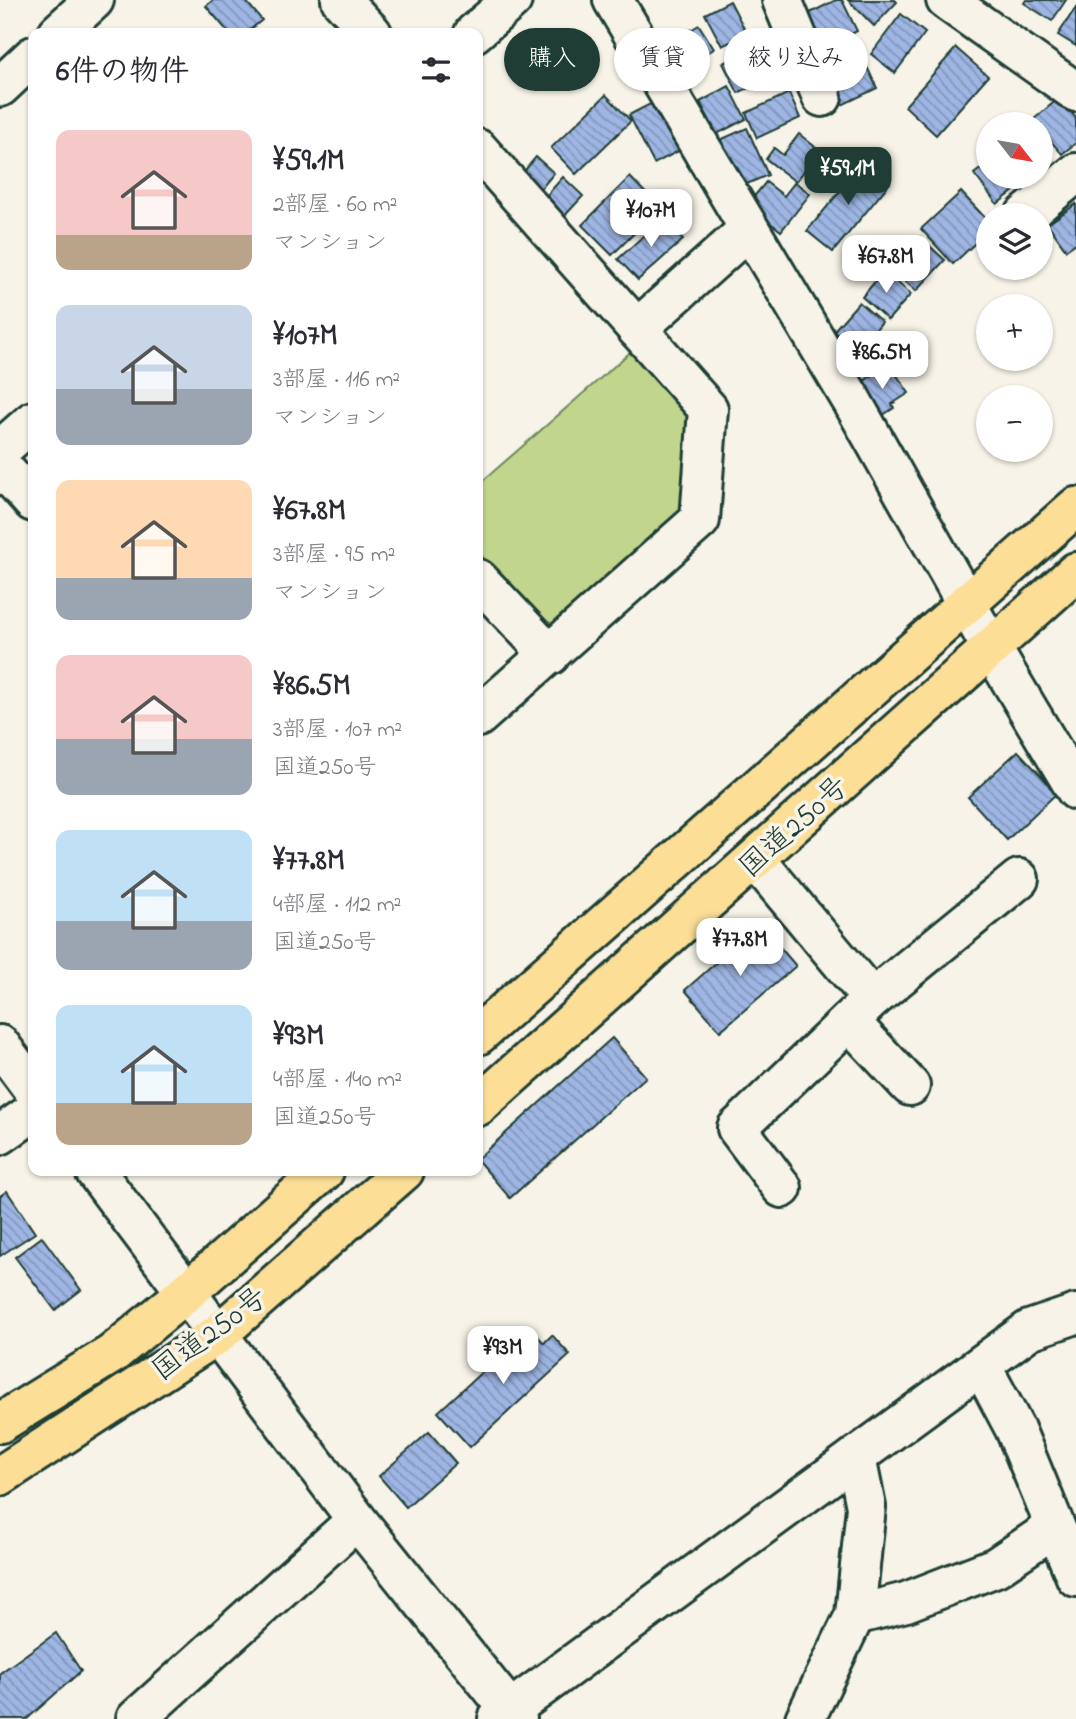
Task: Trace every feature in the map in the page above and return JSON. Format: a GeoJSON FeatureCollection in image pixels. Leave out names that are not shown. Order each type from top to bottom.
{"type":"FeatureCollection","features":[{"type":"Feature","properties":{"kind":"highway","name":"国道250号"},"geometry":{"type":"LineString","coordinates":[[483,1022],[1076,507]]}},
{"type":"Feature","properties":{"kind":"highway","name":"国道250号"},"geometry":{"type":"LineString","coordinates":[[483,1102],[1076,572]]}},
{"type":"Feature","properties":{"kind":"highway","name":"国道250号"},"geometry":{"type":"LineString","coordinates":[[0,1423],[112,1354],[318,1176]]}},
{"type":"Feature","properties":{"kind":"highway","name":"国道250号"},"geometry":{"type":"LineString","coordinates":[[0,1476],[217,1335],[398,1176]]}},
{"type":"Feature","properties":{"kind":"street"},"geometry":{"type":"LineString","coordinates":[[63,28],[94,0]]}},
{"type":"Feature","properties":{"kind":"street"},"geometry":{"type":"LineString","coordinates":[[341,0],[367,28]]}},
{"type":"Feature","properties":{"kind":"street"},"geometry":{"type":"LineString","coordinates":[[480,28],[512,0]]}},
{"type":"Feature","properties":{"kind":"street"},"geometry":{"type":"LineString","coordinates":[[613,0],[852,401],[992,649],[1076,790]]}},
{"type":"Feature","properties":{"kind":"street"},"geometry":{"type":"LineString","coordinates":[[782,0],[822,97]]}},
{"type":"Feature","properties":{"kind":"street"},"geometry":{"type":"LineString","coordinates":[[946,0],[1076,92]]}},
{"type":"Feature","properties":{"kind":"street"},"geometry":{"type":"LineString","coordinates":[[0,87],[28,61]]}},
{"type":"Feature","properties":{"kind":"street"},"geometry":{"type":"LineString","coordinates":[[483,155],[708,409],[700,520],[483,713]]}},
{"type":"Feature","properties":{"kind":"street"},"geometry":{"type":"LineString","coordinates":[[1040,203],[1076,173]]}},
{"type":"Feature","properties":{"kind":"street"},"geometry":{"type":"LineString","coordinates":[[637,328],[749,229]]}},
{"type":"Feature","properties":{"kind":"street"},"geometry":{"type":"LineString","coordinates":[[0,450],[28,425]]}},
{"type":"Feature","properties":{"kind":"street"},"geometry":{"type":"LineString","coordinates":[[0,465],[28,496]]}},
{"type":"Feature","properties":{"kind":"street"},"geometry":{"type":"LineString","coordinates":[[483,584],[550,655]]}},
{"type":"Feature","properties":{"kind":"street"},"geometry":{"type":"LineString","coordinates":[[756,859],[861,1010],[910,1086]]}},
{"type":"Feature","properties":{"kind":"street"},"geometry":{"type":"LineString","coordinates":[[782,1188],[737,1128],[861,1010],[1018,879]]}},
{"type":"Feature","properties":{"kind":"street"},"geometry":{"type":"LineString","coordinates":[[0,1045],[28,1082]]}},
{"type":"Feature","properties":{"kind":"street"},"geometry":{"type":"LineString","coordinates":[[0,1135],[28,1115]]}},
{"type":"Feature","properties":{"kind":"street"},"geometry":{"type":"LineString","coordinates":[[99,1176],[508,1716],[1029,1330],[1076,1314]]}},
{"type":"Feature","properties":{"kind":"street"},"geometry":{"type":"LineString","coordinates":[[975,1370],[990,1382],[1015,1429],[1076,1577]]}},
{"type":"Feature","properties":{"kind":"street"},"geometry":{"type":"LineString","coordinates":[[806,1719],[855,1615],[866,1507],[856,1457]]}},
{"type":"Feature","properties":{"kind":"street"},"geometry":{"type":"LineString","coordinates":[[136,1719],[357,1520]]}},
{"type":"Feature","properties":{"kind":"street"},"geometry":{"type":"LineString","coordinates":[[855,1615],[906,1602],[996,1567],[1055,1527]]}},
{"type":"Feature","properties":{"kind":"green space"},"geometry":{"type":"Polygon","coordinates":[[[634,349],[694,420],[683,516],[558,626],[540,619],[483,557],[483,481],[634,349]]]}},
{"type":"Feature","properties":{"kind":"building"},"geometry":{"type":"Polygon","coordinates":[[[213,0],[245,0],[262,20],[252,28],[225,28],[206,6],[213,0]]]}},
{"type":"Feature","properties":{"kind":"building"},"geometry":{"type":"Polygon","coordinates":[[[836,0],[842,0],[856,28],[808,28],[802,17],[836,0]]]}},
{"type":"Feature","properties":{"kind":"building"},"geometry":{"type":"Polygon","coordinates":[[[848,0],[895,0],[897,2],[874,26],[848,0]]]}},
{"type":"Feature","properties":{"kind":"building"},"geometry":{"type":"Polygon","coordinates":[[[1026,0],[1066,0],[1052,21],[1024,3],[1026,0]]]}},
{"type":"Feature","properties":{"kind":"building"},"geometry":{"type":"Polygon","coordinates":[[[730,1],[744,28],[724,28],[722,46],[705,14],[730,1]]]}},
{"type":"Feature","properties":{"kind":"building"},"geometry":{"type":"Polygon","coordinates":[[[1076,7],[1076,46],[1058,35],[1076,7]]]}},
{"type":"Feature","properties":{"kind":"building"},"geometry":{"type":"Polygon","coordinates":[[[901,14],[925,33],[895,73],[871,54],[901,14]]]}},
{"type":"Feature","properties":{"kind":"building"},"geometry":{"type":"Polygon","coordinates":[[[956,48],[988,76],[936,135],[905,106],[956,48]]]}},
{"type":"Feature","properties":{"kind":"building"},"geometry":{"type":"Polygon","coordinates":[[[868,69],[877,88],[842,105],[836,91],[868,91],[868,69]]]}},
{"type":"Feature","properties":{"kind":"building"},"geometry":{"type":"Polygon","coordinates":[[[724,89],[724,91],[732,91],[746,119],[717,134],[700,102],[724,89]]]}},
{"type":"Feature","properties":{"kind":"building"},"geometry":{"type":"Polygon","coordinates":[[[789,93],[800,118],[757,138],[746,113],[789,93]]]}},
{"type":"Feature","properties":{"kind":"building"},"geometry":{"type":"Polygon","coordinates":[[[606,95],[631,121],[576,174],[551,148],[606,95]]]}},
{"type":"Feature","properties":{"kind":"building"},"geometry":{"type":"Polygon","coordinates":[[[1059,98],[1076,118],[1076,143],[1062,154],[1054,145],[1054,112],[1042,112],[1059,98]]]}},
{"type":"Feature","properties":{"kind":"building"},"geometry":{"type":"Polygon","coordinates":[[[660,99],[686,147],[654,164],[629,115],[660,99]]]}},
{"type":"Feature","properties":{"kind":"building"},"geometry":{"type":"Polygon","coordinates":[[[747,128],[768,175],[733,190],[713,143],[747,128]]]}},
{"type":"Feature","properties":{"kind":"building"},"geometry":{"type":"Polygon","coordinates":[[[799,134],[819,150],[796,182],[766,159],[774,148],[783,155],[799,134]]]}},
{"type":"Feature","properties":{"kind":"building"},"geometry":{"type":"Polygon","coordinates":[[[536,157],[554,173],[533,198],[515,182],[536,157]]]}},
{"type":"Feature","properties":{"kind":"building"},"geometry":{"type":"Polygon","coordinates":[[[864,162],[890,183],[833,252],[807,231],[864,162]]]}},
{"type":"Feature","properties":{"kind":"building"},"geometry":{"type":"Polygon","coordinates":[[[563,177],[583,196],[559,222],[539,204],[563,177]]]}},
{"type":"Feature","properties":{"kind":"building"},"geometry":{"type":"Polygon","coordinates":[[[630,177],[660,208],[612,255],[582,225],[630,177]]]}},
{"type":"Feature","properties":{"kind":"building"},"geometry":{"type":"Polygon","coordinates":[[[766,182],[784,196],[795,182],[810,194],[781,231],[747,205],[766,182]]]}},
{"type":"Feature","properties":{"kind":"building"},"geometry":{"type":"Polygon","coordinates":[[[986,189],[1016,189],[998,203],[986,189]]]}},
{"type":"Feature","properties":{"kind":"building"},"geometry":{"type":"Polygon","coordinates":[[[961,192],[976,208],[976,242],[953,264],[921,229],[961,192]]]}},
{"type":"Feature","properties":{"kind":"building"},"geometry":{"type":"Polygon","coordinates":[[[1076,204],[1076,243],[1066,250],[1053,231],[1053,220],[1076,204]]]}},
{"type":"Feature","properties":{"kind":"building"},"geometry":{"type":"Polygon","coordinates":[[[663,218],[683,240],[638,280],[618,259],[663,218]]]}},
{"type":"Feature","properties":{"kind":"building"},"geometry":{"type":"Polygon","coordinates":[[[920,237],[945,260],[916,291],[891,268],[920,237]]]}},
{"type":"Feature","properties":{"kind":"building"},"geometry":{"type":"Polygon","coordinates":[[[884,271],[911,294],[888,320],[862,297],[884,271]]]}},
{"type":"Feature","properties":{"kind":"building"},"geometry":{"type":"Polygon","coordinates":[[[859,302],[882,322],[853,355],[830,335],[859,302]]]}},
{"type":"Feature","properties":{"kind":"building"},"geometry":{"type":"Polygon","coordinates":[[[889,364],[909,393],[892,404],[894,408],[877,419],[855,387],[889,364]]]}},
{"type":"Feature","properties":{"kind":"building"},"geometry":{"type":"Polygon","coordinates":[[[1018,751],[1057,793],[1007,840],[968,797],[1018,751]]]}},
{"type":"Feature","properties":{"kind":"building"},"geometry":{"type":"Polygon","coordinates":[[[760,924],[796,966],[720,1031],[685,990],[760,924]]]}},
{"type":"Feature","properties":{"kind":"building"},"geometry":{"type":"Polygon","coordinates":[[[612,1038],[646,1077],[510,1198],[483,1167],[483,1154],[612,1038]]]}},
{"type":"Feature","properties":{"kind":"building"},"geometry":{"type":"Polygon","coordinates":[[[7,1191],[35,1233],[0,1256],[0,1196],[7,1191]]]}},
{"type":"Feature","properties":{"kind":"building"},"geometry":{"type":"Polygon","coordinates":[[[42,1237],[81,1290],[55,1310],[15,1257],[42,1237]]]}},
{"type":"Feature","properties":{"kind":"building"},"geometry":{"type":"Polygon","coordinates":[[[530,1328],[544,1343],[552,1335],[570,1355],[470,1447],[438,1412],[530,1328]]]}},
{"type":"Feature","properties":{"kind":"building"},"geometry":{"type":"Polygon","coordinates":[[[429,1432],[456,1463],[406,1507],[379,1476],[429,1432]]]}},
{"type":"Feature","properties":{"kind":"building"},"geometry":{"type":"Polygon","coordinates":[[[56,1633],[81,1671],[27,1719],[0,1719],[0,1673],[56,1633]]]}}]}
